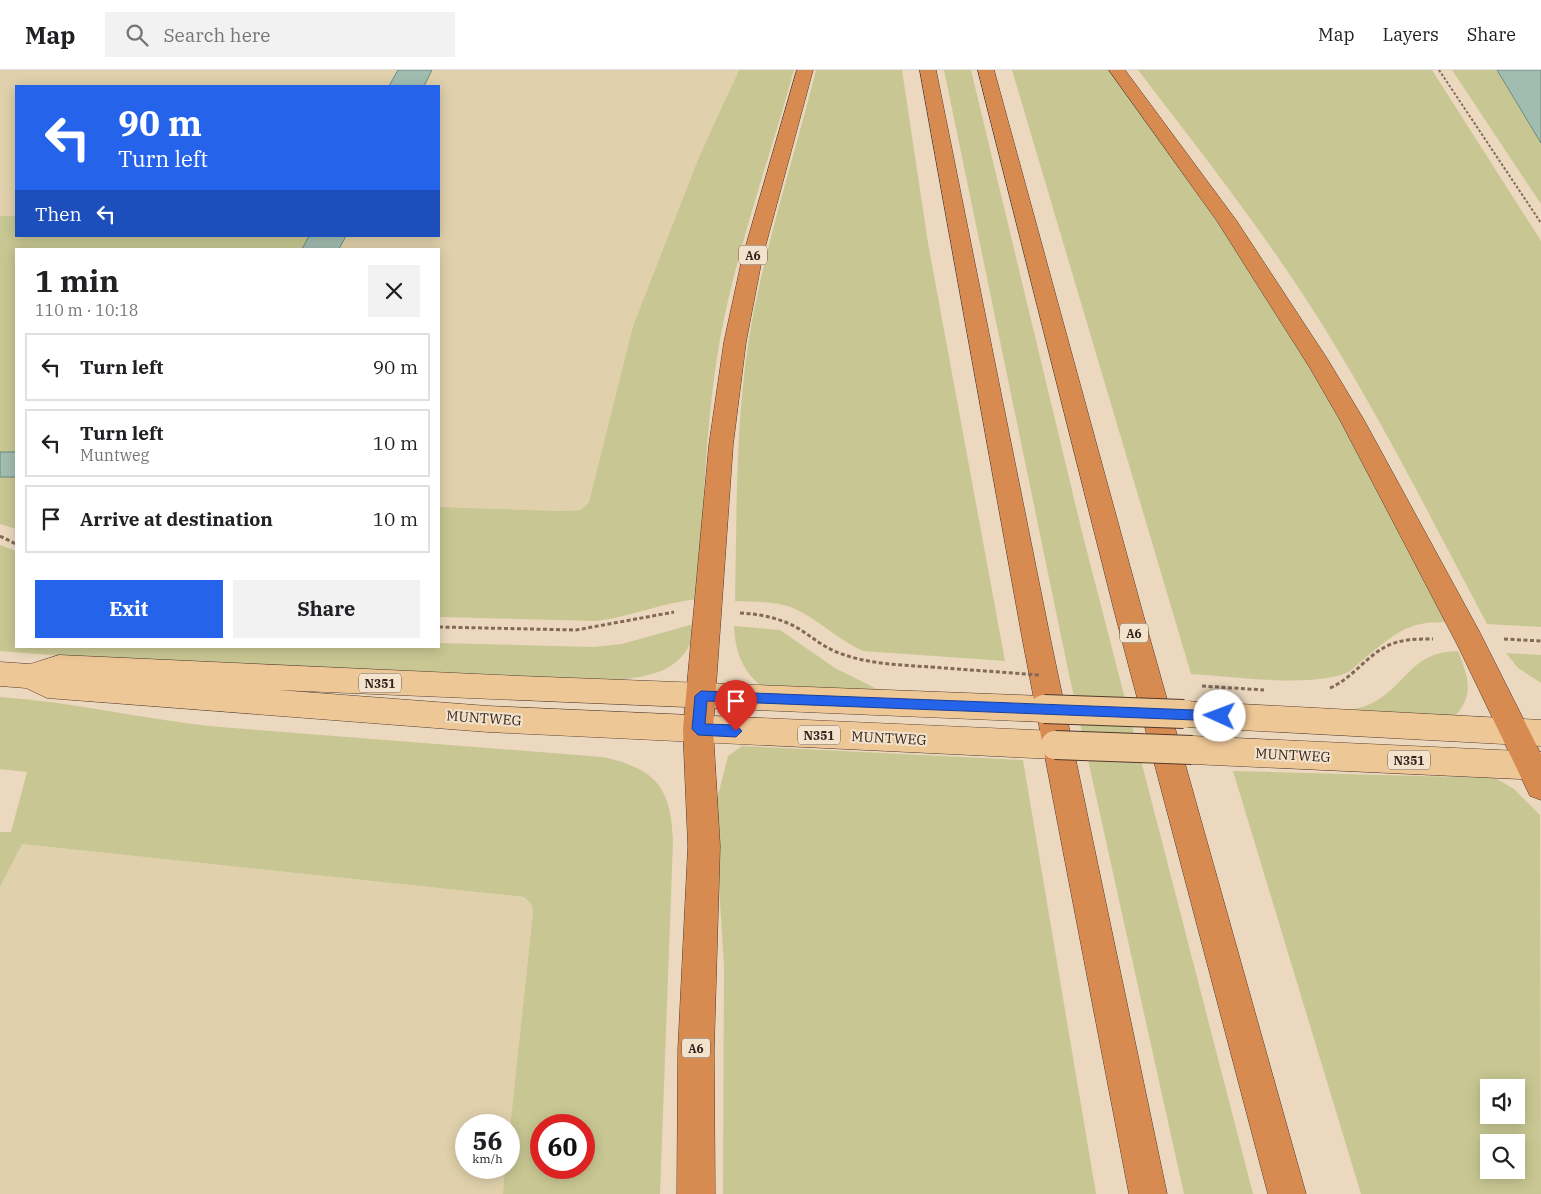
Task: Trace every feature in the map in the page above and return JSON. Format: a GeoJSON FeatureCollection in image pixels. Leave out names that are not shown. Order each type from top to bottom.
{"type":"FeatureCollection","features":[{"type":"Feature","properties":{"kind":"highway","name":"A6"},"geometry":{"type":"LineString","coordinates":[[696,1194],[696,1050],[704,846],[700,713],[721,445],[735,342],[752,259],[804,70]]}},
{"type":"Feature","properties":{"kind":"highway"},"geometry":{"type":"LineString","coordinates":[[928,70],[1036,637],[1148,1194]]}},
{"type":"Feature","properties":{"kind":"highway","name":"A6"},"geometry":{"type":"LineString","coordinates":[[986,70],[1114,558],[1287,1194]]}},
{"type":"Feature","properties":{"kind":"highway"},"geometry":{"type":"LineString","coordinates":[[1117,70],[1226,220],[1320,365],[1529,733],[1538,772]]}},
{"type":"Feature","properties":{"kind":"main road","name":"MUNTWEG"},"geometry":{"type":"LineString","coordinates":[[0,674],[30,676],[47,685],[170,696],[488,719],[935,705],[1274,704],[1529,733]]}},
{"type":"Feature","properties":{"kind":"main road","name":"MUNTWEG"},"geometry":{"type":"LineString","coordinates":[[700,713],[940,741],[1286,755],[1538,772]]}},
{"type":"Feature","properties":{"kind":"path"},"geometry":{"type":"LineString","coordinates":[[1439,70],[1541,224]]}},
{"type":"Feature","properties":{"kind":"path"},"geometry":{"type":"LineString","coordinates":[[0,536],[15,544]]}},
{"type":"Feature","properties":{"kind":"path"},"geometry":{"type":"LineString","coordinates":[[440,627],[576,630],[610,626],[658,614],[678,612]]}},
{"type":"Feature","properties":{"kind":"path"},"geometry":{"type":"LineString","coordinates":[[734,612],[769,615],[803,631],[827,648],[858,659],[876,663],[931,667]]}},
{"type":"Feature","properties":{"kind":"path"},"geometry":{"type":"LineString","coordinates":[[1326,689],[1353,676],[1374,654],[1388,646],[1408,640],[1435,639]]}},
{"type":"Feature","properties":{"kind":"path"},"geometry":{"type":"LineString","coordinates":[[1497,640],[1541,641]]}},
{"type":"Feature","properties":{"kind":"path"},"geometry":{"type":"LineString","coordinates":[[1264,690],[1274,704]]}},
{"type":"Feature","properties":{"kind":"shaded area"},"geometry":{"type":"Polygon","coordinates":[[[0,70],[398,70],[390,85],[15,85],[15,216],[0,216],[0,70]]]}},
{"type":"Feature","properties":{"kind":"shaded area"},"geometry":{"type":"Polygon","coordinates":[[[398,70],[432,70],[424,85],[390,85],[398,70]]]}},
{"type":"Feature","properties":{"kind":"shaded area"},"geometry":{"type":"Polygon","coordinates":[[[432,70],[739,70],[699,157],[633,326],[589,502],[581,510],[440,507],[440,248],[340,248],[345,237],[440,237],[440,85],[424,85],[432,70]]]}},
{"type":"Feature","properties":{"kind":"shaded area"},"geometry":{"type":"Polygon","coordinates":[[[739,70],[794,70],[739,256],[724,319],[709,424],[698,599],[672,603],[596,621],[440,617],[440,507],[560,511],[581,510],[589,502],[633,326],[699,157],[739,70]]]}},
{"type":"Feature","properties":{"kind":"shaded area"},"geometry":{"type":"Polygon","coordinates":[[[816,70],[902,70],[928,243],[1005,661],[863,651],[793,608],[772,603],[735,601],[738,461],[746,356],[758,289],[816,70]]]}},
{"type":"Feature","properties":{"kind":"shaded area"},"geometry":{"type":"Polygon","coordinates":[[[944,70],[971,70],[1083,536],[1253,1194],[1184,1194],[1067,665],[944,70]]]}},
{"type":"Feature","properties":{"kind":"shaded area"},"geometry":{"type":"Polygon","coordinates":[[[1012,70],[1115,70],[1223,218],[1341,411],[1447,622],[1422,624],[1403,630],[1386,641],[1349,672],[1331,677],[1312,680],[1270,680],[1191,674],[1012,70]]]}},
{"type":"Feature","properties":{"kind":"shaded area"},"geometry":{"type":"Polygon","coordinates":[[[1138,70],[1432,70],[1541,241],[1541,627],[1487,624],[1374,412],[1326,330],[1261,234],[1138,70]]]}},
{"type":"Feature","properties":{"kind":"shaded area"},"geometry":{"type":"Polygon","coordinates":[[[1452,70],[1497,70],[1541,143],[1541,204],[1452,70]]]}},
{"type":"Feature","properties":{"kind":"shaded area"},"geometry":{"type":"Polygon","coordinates":[[[1497,70],[1541,70],[1541,143],[1497,70]]]}},
{"type":"Feature","properties":{"kind":"shaded area"},"geometry":{"type":"Polygon","coordinates":[[[0,216],[15,216],[15,237],[308,237],[303,248],[15,248],[15,452],[0,452],[0,216]]]}},
{"type":"Feature","properties":{"kind":"shaded area"},"geometry":{"type":"Polygon","coordinates":[[[308,237],[345,237],[340,248],[303,248],[308,237]]]}},
{"type":"Feature","properties":{"kind":"shaded area"},"geometry":{"type":"Polygon","coordinates":[[[0,452],[15,452],[15,477],[0,477],[0,452]]]}},
{"type":"Feature","properties":{"kind":"shaded area"},"geometry":{"type":"Polygon","coordinates":[[[0,477],[15,477],[15,529],[0,524],[0,477]]]}},
{"type":"Feature","properties":{"kind":"shaded area"},"geometry":{"type":"Polygon","coordinates":[[[0,545],[15,551],[15,648],[440,648],[440,643],[594,647],[622,644],[697,623],[692,640],[675,663],[652,674],[607,682],[78,657],[0,651],[0,545]]]}},
{"type":"Feature","properties":{"kind":"shaded area"},"geometry":{"type":"Polygon","coordinates":[[[734,626],[780,630],[835,668],[883,692],[761,686],[744,667],[736,644],[734,626]]]}},
{"type":"Feature","properties":{"kind":"shaded area"},"geometry":{"type":"Polygon","coordinates":[[[1458,651],[1465,670],[1468,687],[1464,703],[1452,719],[1323,713],[1350,710],[1370,704],[1387,693],[1412,669],[1430,656],[1458,651]]]}},
{"type":"Feature","properties":{"kind":"shaded area"},"geometry":{"type":"Polygon","coordinates":[[[1506,653],[1541,655],[1541,683],[1518,668],[1506,653]]]}},
{"type":"Feature","properties":{"kind":"shaded area"},"geometry":{"type":"Polygon","coordinates":[[[0,697],[28,699],[220,727],[603,757],[636,768],[648,775],[657,783],[669,807],[673,841],[660,1194],[503,1194],[504,1179],[520,1179],[520,1114],[511,1114],[533,912],[532,905],[524,897],[22,844],[0,887],[0,832],[11,832],[27,772],[0,769],[0,697]]]}},
{"type":"Feature","properties":{"kind":"shaded area"},"geometry":{"type":"Polygon","coordinates":[[[742,746],[1023,760],[1096,1194],[723,1194],[724,966],[716,840],[716,803],[728,756],[742,746]]]}},
{"type":"Feature","properties":{"kind":"shaded area"},"geometry":{"type":"Polygon","coordinates":[[[1233,771],[1495,778],[1514,789],[1540,815],[1541,1194],[1361,1194],[1233,771]]]}},
{"type":"Feature","properties":{"kind":"shaded area"},"geometry":{"type":"Polygon","coordinates":[[[22,844],[524,897],[532,905],[533,912],[511,1114],[455,1114],[455,1179],[504,1179],[503,1194],[0,1194],[0,887],[22,844]]]}},
{"type":"Feature","properties":{"kind":"route"},"geometry":{"type":"LineString","coordinates":[[736,731],[698,729],[701,696],[1220,716]]}}]}
